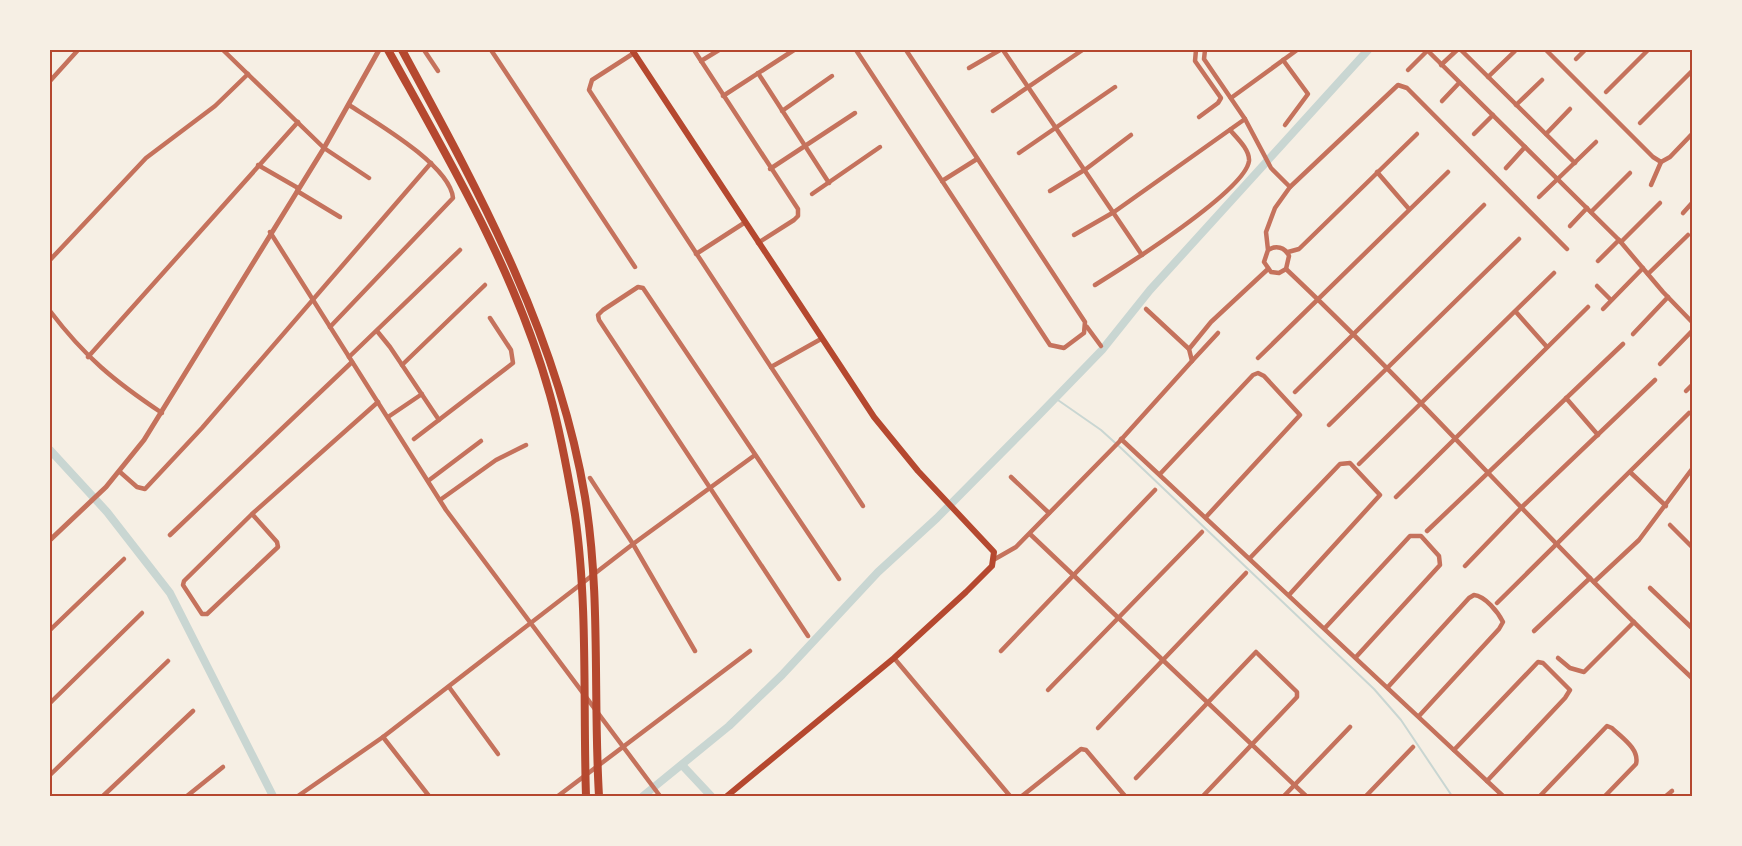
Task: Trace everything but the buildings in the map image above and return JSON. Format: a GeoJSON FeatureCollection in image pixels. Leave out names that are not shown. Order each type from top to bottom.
{"type":"FeatureCollection","features":[{"type":"Feature","properties":{"kind":"highway"},"geometry":{"type":"LineString","coordinates":[[388,50],[475,209],[505,274],[550,393],[565,457],[575,518],[581,582],[586,796]]}},
{"type":"Feature","properties":{"kind":"highway"},"geometry":{"type":"LineString","coordinates":[[402,50],[486,206],[536,322],[561,389],[589,529],[599,796]]}},
{"type":"Feature","properties":{"kind":"main road"},"geometry":{"type":"LineString","coordinates":[[633,52],[821,339],[889,437],[943,497],[991,545],[995,558],[988,571],[894,658],[727,796]]}},
{"type":"Feature","properties":{"kind":"street"},"geometry":{"type":"LineString","coordinates":[[50,81],[78,50]]}},
{"type":"Feature","properties":{"kind":"street"},"geometry":{"type":"LineString","coordinates":[[224,50],[324,148],[369,178]]}},
{"type":"Feature","properties":{"kind":"street"},"geometry":{"type":"LineString","coordinates":[[50,540],[120,472],[162,413],[270,232],[324,148],[379,50]]}},
{"type":"Feature","properties":{"kind":"street"},"geometry":{"type":"LineString","coordinates":[[424,50],[438,71]]}},
{"type":"Feature","properties":{"kind":"street"},"geometry":{"type":"LineString","coordinates":[[491,50],[635,267]]}},
{"type":"Feature","properties":{"kind":"street"},"geometry":{"type":"LineString","coordinates":[[693,50],[770,170],[798,209],[798,216],[758,243]]}},
{"type":"Feature","properties":{"kind":"street"},"geometry":{"type":"LineString","coordinates":[[701,62],[719,50]]}},
{"type":"Feature","properties":{"kind":"street"},"geometry":{"type":"LineString","coordinates":[[723,96],[794,50]]}},
{"type":"Feature","properties":{"kind":"street"},"geometry":{"type":"LineString","coordinates":[[856,50],[1050,345],[1064,348],[1084,333],[1086,327]]}},
{"type":"Feature","properties":{"kind":"street"},"geometry":{"type":"LineString","coordinates":[[906,50],[1086,327],[1101,346]]}},
{"type":"Feature","properties":{"kind":"street"},"geometry":{"type":"LineString","coordinates":[[969,68],[1001,50],[1086,169],[1142,255]]}},
{"type":"Feature","properties":{"kind":"street"},"geometry":{"type":"LineString","coordinates":[[1196,50],[1195,61],[1221,98],[1218,103],[1199,117]]}},
{"type":"Feature","properties":{"kind":"street"},"geometry":{"type":"LineString","coordinates":[[1205,50],[1204,59],[1245,119],[1271,168],[1290,187]]}},
{"type":"Feature","properties":{"kind":"street"},"geometry":{"type":"LineString","coordinates":[[1231,98],[1297,50]]}},
{"type":"Feature","properties":{"kind":"street"},"geometry":{"type":"LineString","coordinates":[[1408,69],[1427,50],[1620,241],[1692,322]]}},
{"type":"Feature","properties":{"kind":"street"},"geometry":{"type":"LineString","coordinates":[[1442,65],[1459,50],[1575,163]]}},
{"type":"Feature","properties":{"kind":"street"},"geometry":{"type":"LineString","coordinates":[[1546,50],[1661,162]]}},
{"type":"Feature","properties":{"kind":"street"},"geometry":{"type":"LineString","coordinates":[[1576,59],[1585,50]]}},
{"type":"Feature","properties":{"kind":"street"},"geometry":{"type":"LineString","coordinates":[[1606,92],[1648,50]]}},
{"type":"Feature","properties":{"kind":"street"},"geometry":{"type":"LineString","coordinates":[[993,111],[1081,51]]}},
{"type":"Feature","properties":{"kind":"street"},"geometry":{"type":"LineString","coordinates":[[1488,77],[1515,51]]}},
{"type":"Feature","properties":{"kind":"street"},"geometry":{"type":"LineString","coordinates":[[633,52],[592,80],[589,90],[863,506]]}},
{"type":"Feature","properties":{"kind":"street"},"geometry":{"type":"LineString","coordinates":[[1283,60],[1308,94],[1285,125]]}},
{"type":"Feature","properties":{"kind":"street"},"geometry":{"type":"LineString","coordinates":[[1640,123],[1692,71]]}},
{"type":"Feature","properties":{"kind":"street"},"geometry":{"type":"LineString","coordinates":[[758,73],[829,183]]}},
{"type":"Feature","properties":{"kind":"street"},"geometry":{"type":"LineString","coordinates":[[50,260],[146,158],[215,106],[248,74]]}},
{"type":"Feature","properties":{"kind":"street"},"geometry":{"type":"LineString","coordinates":[[782,111],[832,76]]}},
{"type":"Feature","properties":{"kind":"street"},"geometry":{"type":"LineString","coordinates":[[1516,105],[1542,80]]}},
{"type":"Feature","properties":{"kind":"street"},"geometry":{"type":"LineString","coordinates":[[1442,101],[1459,82]]}},
{"type":"Feature","properties":{"kind":"street"},"geometry":{"type":"LineString","coordinates":[[1288,252],[1290,261],[1286,269],[1275,273],[1268,269],[1264,262],[1268,250],[1266,232],[1275,207],[1290,187],[1398,85],[1407,88],[1567,249]]}},
{"type":"Feature","properties":{"kind":"street"},"geometry":{"type":"LineString","coordinates":[[1019,153],[1115,87]]}},
{"type":"Feature","properties":{"kind":"street"},"geometry":{"type":"LineString","coordinates":[[330,327],[453,198],[453,191],[431,163],[394,134],[349,105]]}},
{"type":"Feature","properties":{"kind":"street"},"geometry":{"type":"LineString","coordinates":[[1546,134],[1570,109]]}},
{"type":"Feature","properties":{"kind":"street"},"geometry":{"type":"LineString","coordinates":[[770,170],[855,113]]}},
{"type":"Feature","properties":{"kind":"street"},"geometry":{"type":"LineString","coordinates":[[1474,134],[1492,115]]}},
{"type":"Feature","properties":{"kind":"street"},"geometry":{"type":"LineString","coordinates":[[1074,235],[1114,212],[1245,119]]}},
{"type":"Feature","properties":{"kind":"street"},"geometry":{"type":"LineString","coordinates":[[88,357],[298,122]]}},
{"type":"Feature","properties":{"kind":"street"},"geometry":{"type":"LineString","coordinates":[[1095,285],[1142,255],[1211,204],[1246,168],[1249,160],[1247,152],[1230,130]]}},
{"type":"Feature","properties":{"kind":"street"},"geometry":{"type":"LineString","coordinates":[[1268,250],[1276,247],[1288,252],[1299,249],[1417,134]]}},
{"type":"Feature","properties":{"kind":"street"},"geometry":{"type":"LineString","coordinates":[[1651,185],[1661,162],[1670,157],[1692,134]]}},
{"type":"Feature","properties":{"kind":"street"},"geometry":{"type":"LineString","coordinates":[[1050,191],[1086,169],[1131,135]]}},
{"type":"Feature","properties":{"kind":"street"},"geometry":{"type":"LineString","coordinates":[[1539,197],[1596,142]]}},
{"type":"Feature","properties":{"kind":"street"},"geometry":{"type":"LineString","coordinates":[[812,194],[880,147]]}},
{"type":"Feature","properties":{"kind":"street"},"geometry":{"type":"LineString","coordinates":[[1506,168],[1525,147]]}},
{"type":"Feature","properties":{"kind":"street"},"geometry":{"type":"LineString","coordinates":[[942,181],[977,159]]}},
{"type":"Feature","properties":{"kind":"street"},"geometry":{"type":"LineString","coordinates":[[120,472],[137,487],[145,489],[431,163]]}},
{"type":"Feature","properties":{"kind":"street"},"geometry":{"type":"LineString","coordinates":[[258,165],[340,216]]}},
{"type":"Feature","properties":{"kind":"street"},"geometry":{"type":"LineString","coordinates":[[1377,172],[1409,209]]}},
{"type":"Feature","properties":{"kind":"street"},"geometry":{"type":"LineString","coordinates":[[1258,358],[1448,172]]}},
{"type":"Feature","properties":{"kind":"street"},"geometry":{"type":"LineString","coordinates":[[1570,226],[1630,173]]}},
{"type":"Feature","properties":{"kind":"street"},"geometry":{"type":"LineString","coordinates":[[1598,261],[1660,203]]}},
{"type":"Feature","properties":{"kind":"street"},"geometry":{"type":"LineString","coordinates":[[1683,213],[1692,203]]}},
{"type":"Feature","properties":{"kind":"street"},"geometry":{"type":"LineString","coordinates":[[1294,392],[1484,205]]}},
{"type":"Feature","properties":{"kind":"street"},"geometry":{"type":"LineString","coordinates":[[696,254],[744,223]]}},
{"type":"Feature","properties":{"kind":"street"},"geometry":{"type":"LineString","coordinates":[[270,232],[440,500],[660,796]]}},
{"type":"Feature","properties":{"kind":"street"},"geometry":{"type":"LineString","coordinates":[[1648,274],[1688,235]]}},
{"type":"Feature","properties":{"kind":"street"},"geometry":{"type":"LineString","coordinates":[[1329,425],[1519,239]]}},
{"type":"Feature","properties":{"kind":"street"},"geometry":{"type":"LineString","coordinates":[[170,536],[460,250]]}},
{"type":"Feature","properties":{"kind":"street"},"geometry":{"type":"LineString","coordinates":[[1604,309],[1643,268]]}},
{"type":"Feature","properties":{"kind":"street"},"geometry":{"type":"LineString","coordinates":[[1189,349],[1211,322],[1268,269]]}},
{"type":"Feature","properties":{"kind":"street"},"geometry":{"type":"LineString","coordinates":[[1286,269],[1387,368],[1592,580],[1692,678]]}},
{"type":"Feature","properties":{"kind":"street"},"geometry":{"type":"LineString","coordinates":[[1359,464],[1554,273]]}},
{"type":"Feature","properties":{"kind":"street"},"geometry":{"type":"LineString","coordinates":[[402,365],[485,285]]}},
{"type":"Feature","properties":{"kind":"street"},"geometry":{"type":"LineString","coordinates":[[1597,286],[1611,300]]}},
{"type":"Feature","properties":{"kind":"street"},"geometry":{"type":"LineString","coordinates":[[808,636],[599,320],[598,315],[603,310],[638,288],[642,288],[839,579]]}},
{"type":"Feature","properties":{"kind":"street"},"geometry":{"type":"LineString","coordinates":[[1633,334],[1668,297]]}},
{"type":"Feature","properties":{"kind":"street"},"geometry":{"type":"LineString","coordinates":[[1396,497],[1588,308]]}},
{"type":"Feature","properties":{"kind":"street"},"geometry":{"type":"LineString","coordinates":[[1146,309],[1189,349],[1192,361]]}},
{"type":"Feature","properties":{"kind":"street"},"geometry":{"type":"LineString","coordinates":[[50,311],[88,357],[121,386],[162,413]]}},
{"type":"Feature","properties":{"kind":"street"},"geometry":{"type":"LineString","coordinates":[[1516,312],[1547,347]]}},
{"type":"Feature","properties":{"kind":"street"},"geometry":{"type":"LineString","coordinates":[[414,439],[513,363],[511,351],[490,318]]}},
{"type":"Feature","properties":{"kind":"street"},"geometry":{"type":"LineString","coordinates":[[377,331],[439,420]]}},
{"type":"Feature","properties":{"kind":"street"},"geometry":{"type":"LineString","coordinates":[[1660,364],[1692,331]]}},
{"type":"Feature","properties":{"kind":"street"},"geometry":{"type":"LineString","coordinates":[[995,558],[1016,547],[1030,534],[1120,441],[1218,333]]}},
{"type":"Feature","properties":{"kind":"street"},"geometry":{"type":"LineString","coordinates":[[771,367],[821,339]]}},
{"type":"Feature","properties":{"kind":"street"},"geometry":{"type":"LineString","coordinates":[[1427,531],[1623,344]]}},
{"type":"Feature","properties":{"kind":"street"},"geometry":{"type":"LineString","coordinates":[[1160,474],[1258,372],[1281,393],[1299,411],[1297,420],[1206,517]]}},
{"type":"Feature","properties":{"kind":"street"},"geometry":{"type":"LineString","coordinates":[[1465,566],[1522,507],[1655,380]]}},
{"type":"Feature","properties":{"kind":"street"},"geometry":{"type":"LineString","coordinates":[[1686,391],[1692,385]]}},
{"type":"Feature","properties":{"kind":"street"},"geometry":{"type":"LineString","coordinates":[[388,417],[422,394]]}},
{"type":"Feature","properties":{"kind":"street"},"geometry":{"type":"LineString","coordinates":[[1566,398],[1598,435]]}},
{"type":"Feature","properties":{"kind":"street"},"geometry":{"type":"LineString","coordinates":[[252,514],[278,542],[278,547],[207,614],[202,614],[183,582],[252,514],[378,402]]}},
{"type":"Feature","properties":{"kind":"street"},"geometry":{"type":"LineString","coordinates":[[1497,603],[1689,413]]}},
{"type":"Feature","properties":{"kind":"street"},"geometry":{"type":"LineString","coordinates":[[428,481],[481,441]]}},
{"type":"Feature","properties":{"kind":"street"},"geometry":{"type":"LineString","coordinates":[[1120,441],[1160,474],[1503,796]]}},
{"type":"Feature","properties":{"kind":"street"},"geometry":{"type":"LineString","coordinates":[[440,500],[495,459],[526,445]]}},
{"type":"Feature","properties":{"kind":"street"},"geometry":{"type":"LineString","coordinates":[[298,796],[383,737],[633,544],[755,455]]}},
{"type":"Feature","properties":{"kind":"street"},"geometry":{"type":"LineString","coordinates":[[1250,558],[1340,464],[1350,463],[1380,495],[1289,595]]}},
{"type":"Feature","properties":{"kind":"street"},"geometry":{"type":"LineString","coordinates":[[1534,631],[1640,540],[1692,468]]}},
{"type":"Feature","properties":{"kind":"street"},"geometry":{"type":"LineString","coordinates":[[1630,472],[1666,506]]}},
{"type":"Feature","properties":{"kind":"street"},"geometry":{"type":"LineString","coordinates":[[1011,477],[1049,513]]}},
{"type":"Feature","properties":{"kind":"street"},"geometry":{"type":"LineString","coordinates":[[590,478],[633,544],[695,651]]}},
{"type":"Feature","properties":{"kind":"street"},"geometry":{"type":"LineString","coordinates":[[1001,651],[1155,490]]}},
{"type":"Feature","properties":{"kind":"street"},"geometry":{"type":"LineString","coordinates":[[1670,525],[1692,546]]}},
{"type":"Feature","properties":{"kind":"street"},"geometry":{"type":"LineString","coordinates":[[1048,690],[1202,532]]}},
{"type":"Feature","properties":{"kind":"street"},"geometry":{"type":"LineString","coordinates":[[1030,534],[1306,796]]}},
{"type":"Feature","properties":{"kind":"street"},"geometry":{"type":"LineString","coordinates":[[1325,628],[1410,536],[1421,536],[1441,559],[1440,565],[1356,657]]}},
{"type":"Feature","properties":{"kind":"street"},"geometry":{"type":"LineString","coordinates":[[50,630],[124,559]]}},
{"type":"Feature","properties":{"kind":"street"},"geometry":{"type":"LineString","coordinates":[[1098,728],[1246,573]]}},
{"type":"Feature","properties":{"kind":"street"},"geometry":{"type":"LineString","coordinates":[[1650,588],[1692,628]]}},
{"type":"Feature","properties":{"kind":"street"},"geometry":{"type":"LineString","coordinates":[[1388,687],[1474,595],[1481,596],[1503,622],[1419,716]]}},
{"type":"Feature","properties":{"kind":"street"},"geometry":{"type":"LineString","coordinates":[[50,703],[142,613]]}},
{"type":"Feature","properties":{"kind":"street"},"geometry":{"type":"LineString","coordinates":[[1558,658],[1570,668],[1584,672],[1634,622]]}},
{"type":"Feature","properties":{"kind":"street"},"geometry":{"type":"LineString","coordinates":[[558,796],[750,651]]}},
{"type":"Feature","properties":{"kind":"street"},"geometry":{"type":"LineString","coordinates":[[1136,778],[1209,704],[1256,652],[1297,692],[1298,697],[1203,796]]}},
{"type":"Feature","properties":{"kind":"street"},"geometry":{"type":"LineString","coordinates":[[894,658],[1010,796]]}},
{"type":"Feature","properties":{"kind":"street"},"geometry":{"type":"LineString","coordinates":[[50,775],[168,662]]}},
{"type":"Feature","properties":{"kind":"street"},"geometry":{"type":"LineString","coordinates":[[1455,750],[1532,666],[1538,662],[1543,663],[1569,690],[1568,695],[1487,781]]}},
{"type":"Feature","properties":{"kind":"street"},"geometry":{"type":"LineString","coordinates":[[448,687],[498,754]]}},
{"type":"Feature","properties":{"kind":"street"},"geometry":{"type":"LineString","coordinates":[[104,796],[193,711]]}},
{"type":"Feature","properties":{"kind":"street"},"geometry":{"type":"LineString","coordinates":[[1540,796],[1607,726],[1612,728],[1636,752],[1636,764],[1605,796]]}},
{"type":"Feature","properties":{"kind":"street"},"geometry":{"type":"LineString","coordinates":[[1284,796],[1350,727]]}},
{"type":"Feature","properties":{"kind":"street"},"geometry":{"type":"LineString","coordinates":[[383,737],[429,796]]}},
{"type":"Feature","properties":{"kind":"street"},"geometry":{"type":"LineString","coordinates":[[1366,796],[1413,747]]}},
{"type":"Feature","properties":{"kind":"street"},"geometry":{"type":"LineString","coordinates":[[1022,796],[1083,749],[1125,796]]}},
{"type":"Feature","properties":{"kind":"street"},"geometry":{"type":"LineString","coordinates":[[187,796],[223,767]]}},
{"type":"Feature","properties":{"kind":"street"},"geometry":{"type":"LineString","coordinates":[[1666,796],[1672,790]]}},
{"type":"Feature","properties":{"kind":"waterway"},"geometry":{"type":"LineString","coordinates":[[643,796],[729,726],[782,675],[878,572],[937,518],[1038,416],[1102,350],[1150,290],[1368,50]]}},
{"type":"Feature","properties":{"kind":"waterway"},"geometry":{"type":"LineString","coordinates":[[1055,398],[1101,430],[1122,449],[1374,689],[1401,720],[1452,796]]}},
{"type":"Feature","properties":{"kind":"waterway"},"geometry":{"type":"LineString","coordinates":[[50,450],[107,512],[170,593],[273,796]]}},
{"type":"Feature","properties":{"kind":"waterway"},"geometry":{"type":"LineString","coordinates":[[682,765],[711,796]]}}]}
